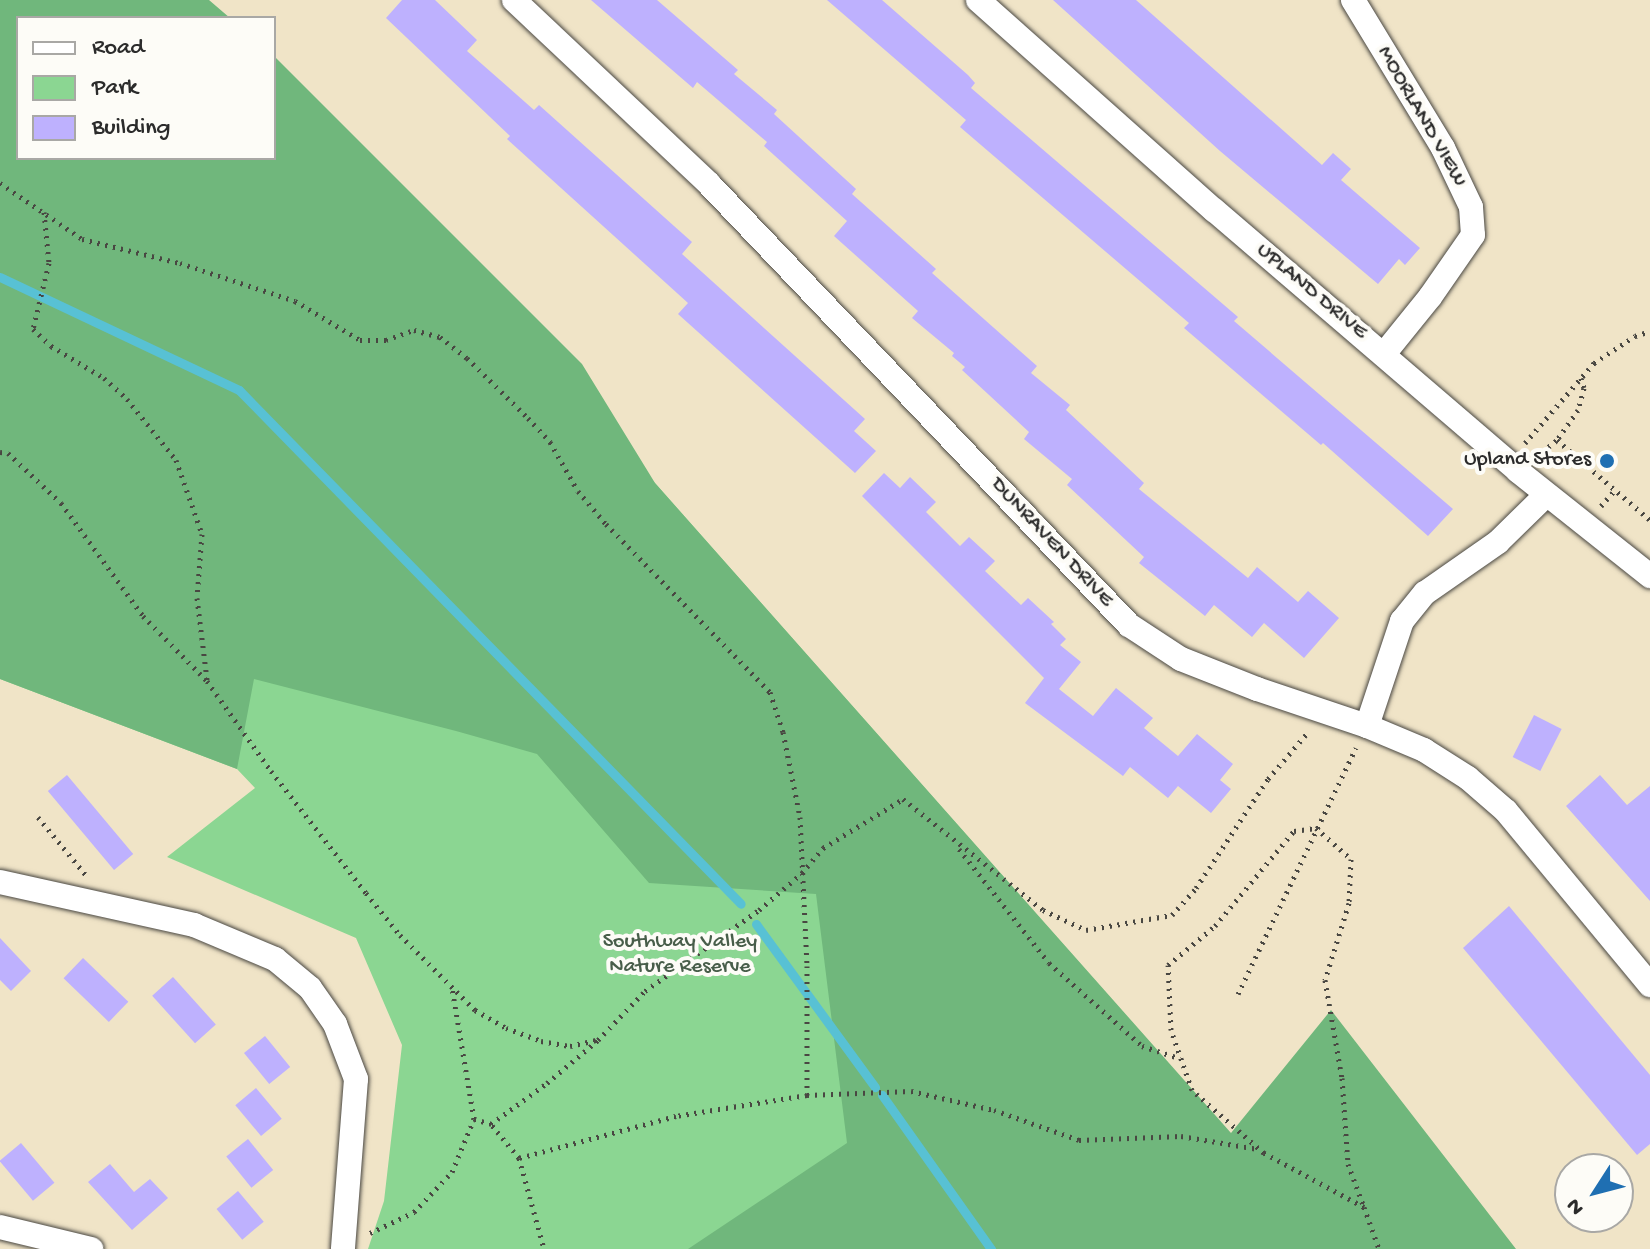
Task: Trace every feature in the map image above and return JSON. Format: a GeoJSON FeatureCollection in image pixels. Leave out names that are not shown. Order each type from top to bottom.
{"type":"FeatureCollection","features":[{"type":"Feature","properties":{"kind":"street","name":"DUNRAVEN DRIVE"},"geometry":{"type":"LineString","coordinates":[[514,0],[709,184],[1129,625],[1181,659],[1367,726],[1424,750],[1468,778],[1506,811],[1650,985]]}},
{"type":"Feature","properties":{"kind":"street","name":"UPLAND DRIVE"},"geometry":{"type":"LineString","coordinates":[[978,0],[1214,210],[1546,495],[1650,576]]}},
{"type":"Feature","properties":{"kind":"street","name":"MOORLAND VIEW"},"geometry":{"type":"LineString","coordinates":[[1353,0],[1443,148],[1471,207],[1473,235],[1430,297],[1384,354]]}},
{"type":"Feature","properties":{"kind":"street"},"geometry":{"type":"LineString","coordinates":[[1367,726],[1402,621],[1425,593],[1498,542],[1546,495]]}},
{"type":"Feature","properties":{"kind":"street"},"geometry":{"type":"LineString","coordinates":[[0,882],[194,925],[275,959],[310,988],[335,1024],[356,1079],[343,1247]]}},
{"type":"Feature","properties":{"kind":"street"},"geometry":{"type":"LineString","coordinates":[[0,1227],[91,1249]]}},
{"type":"Feature","properties":{"kind":"path"},"geometry":{"type":"LineString","coordinates":[[0,183],[82,239],[180,263],[295,301],[360,340],[386,340],[414,330],[440,337],[467,358],[550,442],[578,491],[606,524],[770,692],[783,732],[800,817],[807,1095]]}},
{"type":"Feature","properties":{"kind":"path"},"geometry":{"type":"LineString","coordinates":[[44,212],[49,263],[33,329],[51,346],[104,378],[127,399],[176,460],[202,534],[197,598],[207,681]]}},
{"type":"Feature","properties":{"kind":"path"},"geometry":{"type":"LineString","coordinates":[[1542,423],[1594,363],[1635,336],[1650,331]]}},
{"type":"Feature","properties":{"kind":"path"},"geometry":{"type":"LineString","coordinates":[[1581,378],[1584,388],[1578,410],[1557,440],[1650,520]]}},
{"type":"Feature","properties":{"kind":"path"},"geometry":{"type":"LineString","coordinates":[[0,452],[8,453],[61,503],[143,616],[207,681],[400,935],[475,1010],[506,1028],[541,1041],[570,1046],[598,1040]]}},
{"type":"Feature","properties":{"kind":"path"},"geometry":{"type":"LineString","coordinates":[[491,1124],[598,1040],[645,991],[759,910],[802,873],[823,848],[903,799],[1043,910],[1086,930],[1172,915],[1196,888],[1268,779],[1325,712]]}},
{"type":"Feature","properties":{"kind":"path"},"geometry":{"type":"LineString","coordinates":[[1238,994],[1367,726]]}},
{"type":"Feature","properties":{"kind":"path"},"geometry":{"type":"LineString","coordinates":[[38,817],[116,910]]}},
{"type":"Feature","properties":{"kind":"path"},"geometry":{"type":"LineString","coordinates":[[1364,1207],[1261,1150],[1192,1090],[1171,1030],[1168,965],[1215,926],[1294,831],[1316,828],[1351,859],[1349,903],[1325,980],[1342,1078],[1348,1164],[1364,1207],[1379,1249]]}},
{"type":"Feature","properties":{"kind":"path"},"geometry":{"type":"LineString","coordinates":[[953,841],[1049,963],[1142,1046],[1181,1058]]}},
{"type":"Feature","properties":{"kind":"path"},"geometry":{"type":"LineString","coordinates":[[343,1247],[414,1212],[452,1172],[474,1119],[452,987]]}},
{"type":"Feature","properties":{"kind":"path"},"geometry":{"type":"LineString","coordinates":[[519,1158],[676,1116],[807,1095],[911,1091],[994,1110],[1079,1140],[1181,1136],[1261,1150]]}},
{"type":"Feature","properties":{"kind":"path"},"geometry":{"type":"LineString","coordinates":[[474,1119],[491,1124],[519,1158],[544,1249]]}},
{"type":"Feature","properties":{"kind":"green space","name":"Southway Valley Nature Reserve"},"geometry":{"type":"Polygon","coordinates":[[[0,0],[16,16],[16,160],[276,160],[570,387],[1231,1134],[1112,1249],[368,1249],[384,1201],[402,1045],[356,938],[167,857],[255,788],[237,769],[0,679],[0,0]]]}},
{"type":"Feature","properties":{"kind":"green space","name":"Southway Valley Nature Reserve"},"geometry":{"type":"Polygon","coordinates":[[[0,0],[209,0],[228,16],[16,16],[16,160],[276,160],[276,58],[582,364],[655,483],[1231,1133],[1331,1010],[1516,1249],[688,1249],[847,1143],[816,894],[649,883],[537,754],[456,731],[254,679],[237,769],[0,679],[0,0]]]}},
{"type":"Feature","properties":{"kind":"building"},"geometry":{"type":"Polygon","coordinates":[[[402,0],[435,0],[477,40],[467,51],[534,110],[539,105],[692,242],[682,254],[865,419],[854,431],[876,451],[855,473],[678,314],[688,303],[507,139],[510,136],[386,18],[402,0]]]}},
{"type":"Feature","properties":{"kind":"building"},"geometry":{"type":"Polygon","coordinates":[[[591,0],[657,0],[738,70],[734,74],[777,110],[774,114],[856,189],[852,194],[936,269],[932,273],[1037,366],[1031,373],[1070,405],[1066,410],[1144,483],[1139,489],[1248,578],[1257,567],[1298,602],[1308,591],[1339,618],[1304,658],[1264,623],[1252,637],[1214,605],[1205,616],[1139,563],[1144,557],[1067,485],[1072,479],[1024,439],[1029,432],[962,370],[965,367],[952,356],[954,353],[912,318],[918,311],[834,236],[847,221],[764,146],[767,142],[697,82],[693,88],[591,0]]]}},
{"type":"Feature","properties":{"kind":"building"},"geometry":{"type":"Polygon","coordinates":[[[827,0],[882,0],[968,75],[975,83],[971,88],[1238,317],[1234,321],[1453,509],[1428,536],[1323,443],[1321,445],[1184,328],[1189,323],[960,127],[966,120],[827,0]]]}},
{"type":"Feature","properties":{"kind":"building"},"geometry":{"type":"Polygon","coordinates":[[[1053,0],[1136,0],[1322,165],[1333,153],[1351,169],[1341,180],[1420,248],[1405,265],[1399,259],[1378,284],[1220,151],[1053,0]]]}},
{"type":"Feature","properties":{"kind":"building"},"geometry":{"type":"Polygon","coordinates":[[[884,473],[900,488],[910,477],[936,502],[926,512],[960,546],[969,537],[995,561],[985,571],[1021,605],[1028,598],[1054,622],[1051,624],[1066,639],[1060,645],[1081,662],[1059,689],[1093,716],[1116,688],[1153,718],[1144,728],[1178,756],[1197,734],[1233,764],[1220,780],[1231,789],[1211,813],[1178,786],[1168,798],[1130,767],[1123,776],[1025,703],[1044,678],[862,496],[884,473]]]}},
{"type":"Feature","properties":{"kind":"building"},"geometry":{"type":"Polygon","coordinates":[[[1534,715],[1562,729],[1540,771],[1513,757],[1534,715]]]}},
{"type":"Feature","properties":{"kind":"building"},"geometry":{"type":"Polygon","coordinates":[[[67,775],[133,854],[114,870],[48,791],[67,775]]]}},
{"type":"Feature","properties":{"kind":"building"},"geometry":{"type":"Polygon","coordinates":[[[1600,775],[1627,805],[1650,786],[1650,901],[1566,806],[1600,775]]]}},
{"type":"Feature","properties":{"kind":"building"},"geometry":{"type":"Polygon","coordinates":[[[1509,906],[1650,1075],[1650,1144],[1637,1155],[1463,948],[1509,906]]]}},
{"type":"Feature","properties":{"kind":"building"},"geometry":{"type":"Polygon","coordinates":[[[0,938],[31,971],[11,991],[0,980],[0,938]]]}},
{"type":"Feature","properties":{"kind":"building"},"geometry":{"type":"Polygon","coordinates":[[[83,958],[128,1002],[109,1022],[64,978],[83,958]]]}},
{"type":"Feature","properties":{"kind":"building"},"geometry":{"type":"Polygon","coordinates":[[[173,977],[216,1025],[195,1043],[152,996],[173,977]]]}},
{"type":"Feature","properties":{"kind":"building"},"geometry":{"type":"Polygon","coordinates":[[[265,1036],[290,1067],[269,1084],[244,1053],[265,1036]]]}},
{"type":"Feature","properties":{"kind":"building"},"geometry":{"type":"Polygon","coordinates":[[[256,1088],[282,1119],[261,1136],[235,1105],[256,1088]]]}},
{"type":"Feature","properties":{"kind":"building"},"geometry":{"type":"Polygon","coordinates":[[[248,1139],[273,1170],[251,1188],[226,1157],[248,1139]]]}},
{"type":"Feature","properties":{"kind":"building"},"geometry":{"type":"Polygon","coordinates":[[[21,1143],[54,1183],[33,1201],[0,1162],[21,1143]]]}},
{"type":"Feature","properties":{"kind":"building"},"geometry":{"type":"Polygon","coordinates":[[[110,1164],[134,1192],[150,1179],[168,1198],[132,1230],[88,1182],[110,1164]]]}},
{"type":"Feature","properties":{"kind":"building"},"geometry":{"type":"Polygon","coordinates":[[[238,1191],[264,1222],[242,1240],[217,1209],[238,1191]]]}},
{"type":"Feature","properties":{"kind":"waterway"},"geometry":{"type":"LineString","coordinates":[[0,277],[239,390],[741,904]]}},
{"type":"Feature","properties":{"kind":"waterway"},"geometry":{"type":"LineString","coordinates":[[756,924],[875,1087]]}},
{"type":"Feature","properties":{"kind":"waterway"},"geometry":{"type":"LineString","coordinates":[[882,1095],[991,1249]]}},
{"type":"Feature","properties":{"kind":"place","name":"Upland Stores"},"geometry":{"type":"Point","coordinates":[1607,461]}}]}
